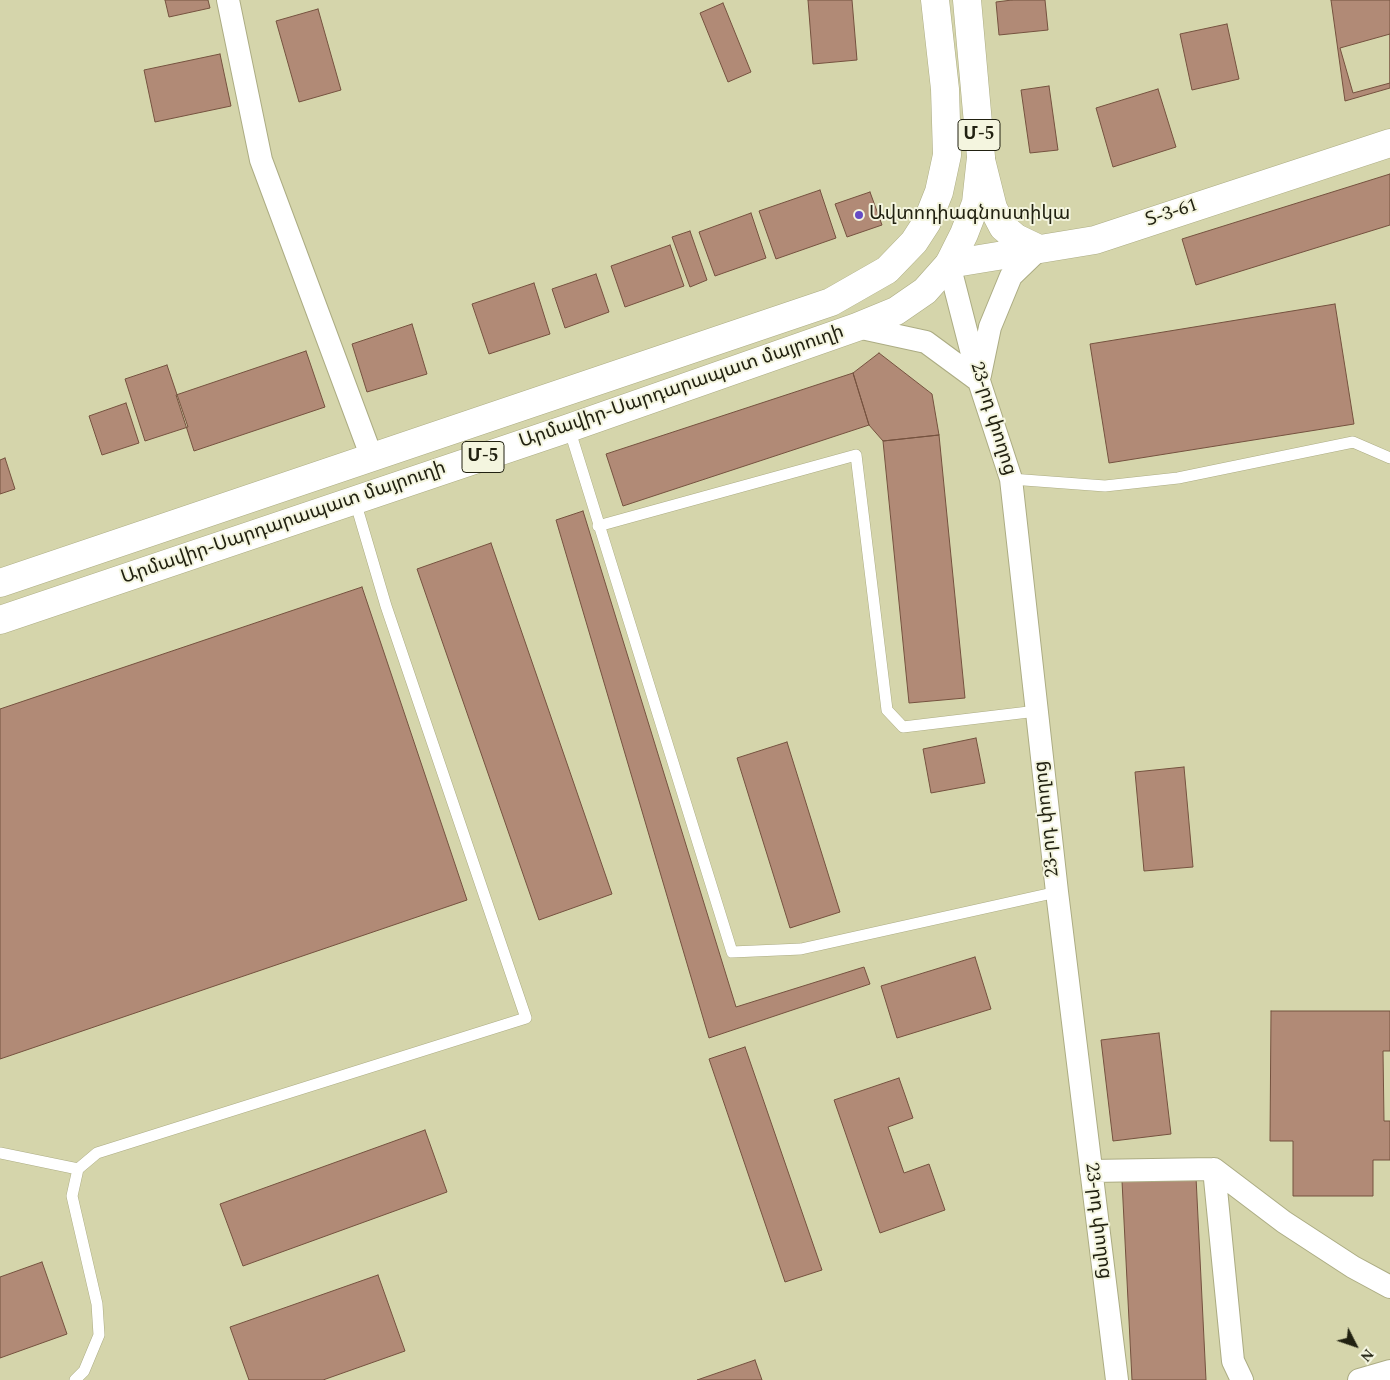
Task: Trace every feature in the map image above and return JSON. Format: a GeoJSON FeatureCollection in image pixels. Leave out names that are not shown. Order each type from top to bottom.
{"type":"FeatureCollection","features":[{"type":"Feature","properties":{"kind":"main road","name":"Արմավիր-Սարդարապատ մայրուղի"},"geometry":{"type":"LineString","coordinates":[[0,583],[831,302],[887,270],[914,242],[928,222],[939,192],[946,156],[944,89],[935,0]]}},
{"type":"Feature","properties":{"kind":"main road","name":"Արմավիր-Սարդարապատ մայրուղի"},"geometry":{"type":"LineString","coordinates":[[0,620],[569,428],[896,311],[925,291],[950,264],[976,203],[981,159],[967,0]]}},
{"type":"Feature","properties":{"kind":"main road","name":"Տ-3-61"},"geometry":{"type":"LineString","coordinates":[[950,264],[1096,240],[1390,143]]}},
{"type":"Feature","properties":{"kind":"main road"},"geometry":{"type":"LineString","coordinates":[[981,159],[993,208],[1003,227],[1016,238],[1039,249]]}},
{"type":"Feature","properties":{"kind":"main road"},"geometry":{"type":"LineString","coordinates":[[914,242],[950,264]]}},
{"type":"Feature","properties":{"kind":"street"},"geometry":{"type":"LineString","coordinates":[[228,0],[261,160],[372,458]]}},
{"type":"Feature","properties":{"kind":"street"},"geometry":{"type":"LineString","coordinates":[[858,326],[926,342],[979,381],[990,327],[1011,276],[1039,249]]}},
{"type":"Feature","properties":{"kind":"street","name":"23-րդ փողոց"},"geometry":{"type":"LineString","coordinates":[[950,264],[979,381],[1011,479],[1057,892],[1117,1380]]}},
{"type":"Feature","properties":{"kind":"street"},"geometry":{"type":"LineString","coordinates":[[1091,1171],[1214,1169],[1284,1222],[1353,1267],[1390,1286]]}},
{"type":"Feature","properties":{"kind":"street"},"geometry":{"type":"LineString","coordinates":[[1214,1169],[1233,1361],[1242,1380]]}},
{"type":"Feature","properties":{"kind":"street"},"geometry":{"type":"LineString","coordinates":[[1359,1380],[1390,1371]]}},
{"type":"Feature","properties":{"kind":"lane"},"geometry":{"type":"LineString","coordinates":[[569,428],[732,952],[801,949],[1057,892]]}},
{"type":"Feature","properties":{"kind":"lane"},"geometry":{"type":"LineString","coordinates":[[1011,479],[1105,486],[1178,478],[1353,442],[1390,458]]}},
{"type":"Feature","properties":{"kind":"lane"},"geometry":{"type":"LineString","coordinates":[[598,526],[856,455],[887,710],[903,727],[1036,711]]}},
{"type":"Feature","properties":{"kind":"lane"},"geometry":{"type":"LineString","coordinates":[[76,1380],[84,1371],[99,1335],[97,1304],[72,1196],[78,1169],[97,1153],[526,1018],[386,606],[355,501]]}},
{"type":"Feature","properties":{"kind":"lane"},"geometry":{"type":"LineString","coordinates":[[0,1153],[78,1169]]}},
{"type":"Feature","properties":{"kind":"building"},"geometry":{"type":"Polygon","coordinates":[[[165,0],[208,0],[210,8],[169,17],[165,0]]]}},
{"type":"Feature","properties":{"kind":"building"},"geometry":{"type":"Polygon","coordinates":[[[808,0],[852,0],[857,60],[813,64],[808,0]]]}},
{"type":"Feature","properties":{"kind":"building"},"geometry":{"type":"Polygon","coordinates":[[[1045,0],[1048,30],[999,35],[996,2],[1045,0]]]}},
{"type":"Feature","properties":{"kind":"building"},"geometry":{"type":"Polygon","coordinates":[[[1331,0],[1390,0],[1390,88],[1345,101],[1331,0]]]}},
{"type":"Feature","properties":{"kind":"building"},"geometry":{"type":"Polygon","coordinates":[[[723,3],[751,72],[728,82],[700,13],[723,3]]]}},
{"type":"Feature","properties":{"kind":"building"},"geometry":{"type":"Polygon","coordinates":[[[318,9],[341,90],[299,102],[276,21],[318,9]]]}},
{"type":"Feature","properties":{"kind":"building"},"geometry":{"type":"Polygon","coordinates":[[[1227,24],[1239,79],[1192,90],[1180,34],[1227,24]]]}},
{"type":"Feature","properties":{"kind":"building"},"geometry":{"type":"Polygon","coordinates":[[[1390,34],[1390,83],[1353,93],[1340,48],[1390,34]]]}},
{"type":"Feature","properties":{"kind":"building"},"geometry":{"type":"Polygon","coordinates":[[[220,54],[231,106],[155,122],[144,70],[220,54]]]}},
{"type":"Feature","properties":{"kind":"building"},"geometry":{"type":"Polygon","coordinates":[[[1049,86],[1058,150],[1030,153],[1021,90],[1049,86]]]}},
{"type":"Feature","properties":{"kind":"building"},"geometry":{"type":"Polygon","coordinates":[[[1158,89],[1176,147],[1113,167],[1096,108],[1158,89]]]}},
{"type":"Feature","properties":{"kind":"building"},"geometry":{"type":"Polygon","coordinates":[[[1390,174],[1390,225],[1196,285],[1182,239],[1390,174]]]}},
{"type":"Feature","properties":{"kind":"building"},"geometry":{"type":"Polygon","coordinates":[[[820,190],[836,238],[776,259],[759,211],[820,190]]]}},
{"type":"Feature","properties":{"kind":"building","name":"Ավտոդիագնոստիկա"},"geometry":{"type":"Polygon","coordinates":[[[870,192],[882,225],[847,237],[835,204],[870,192]]]}},
{"type":"Feature","properties":{"kind":"building"},"geometry":{"type":"Polygon","coordinates":[[[751,213],[766,258],[715,276],[699,232],[751,213]]]}},
{"type":"Feature","properties":{"kind":"building"},"geometry":{"type":"Polygon","coordinates":[[[690,231],[707,280],[690,287],[672,237],[690,231]]]}},
{"type":"Feature","properties":{"kind":"building"},"geometry":{"type":"Polygon","coordinates":[[[670,245],[684,286],[625,307],[611,266],[670,245]]]}},
{"type":"Feature","properties":{"kind":"building"},"geometry":{"type":"Polygon","coordinates":[[[596,274],[609,312],[565,328],[552,289],[596,274]]]}},
{"type":"Feature","properties":{"kind":"building"},"geometry":{"type":"Polygon","coordinates":[[[534,283],[550,334],[489,354],[472,304],[534,283]]]}},
{"type":"Feature","properties":{"kind":"building"},"geometry":{"type":"Polygon","coordinates":[[[1335,304],[1354,424],[1109,463],[1090,344],[1335,304]]]}},
{"type":"Feature","properties":{"kind":"building"},"geometry":{"type":"Polygon","coordinates":[[[412,324],[427,374],[367,392],[352,344],[412,324]]]}},
{"type":"Feature","properties":{"kind":"building"},"geometry":{"type":"Polygon","coordinates":[[[306,351],[325,407],[194,451],[176,395],[306,351]]]}},
{"type":"Feature","properties":{"kind":"building"},"geometry":{"type":"Polygon","coordinates":[[[879,353],[932,394],[939,435],[883,441],[869,425],[853,373],[879,353]]]}},
{"type":"Feature","properties":{"kind":"building"},"geometry":{"type":"Polygon","coordinates":[[[167,365],[188,427],[145,441],[125,379],[167,365]]]}},
{"type":"Feature","properties":{"kind":"building"},"geometry":{"type":"Polygon","coordinates":[[[853,373],[869,425],[623,506],[606,454],[853,373]]]}},
{"type":"Feature","properties":{"kind":"building"},"geometry":{"type":"Polygon","coordinates":[[[126,403],[139,443],[102,455],[89,416],[126,403]]]}},
{"type":"Feature","properties":{"kind":"building"},"geometry":{"type":"Polygon","coordinates":[[[939,435],[965,698],[909,703],[883,441],[939,435]]]}},
{"type":"Feature","properties":{"kind":"building"},"geometry":{"type":"Polygon","coordinates":[[[5,458],[15,489],[0,494],[0,460],[5,458]]]}},
{"type":"Feature","properties":{"kind":"building"},"geometry":{"type":"Polygon","coordinates":[[[583,511],[736,1007],[864,967],[870,984],[709,1038],[556,520],[583,511]]]}},
{"type":"Feature","properties":{"kind":"building"},"geometry":{"type":"Polygon","coordinates":[[[491,543],[612,894],[539,920],[417,569],[491,543]]]}},
{"type":"Feature","properties":{"kind":"building"},"geometry":{"type":"Polygon","coordinates":[[[362,587],[467,900],[0,1059],[0,709],[362,587]]]}},
{"type":"Feature","properties":{"kind":"building"},"geometry":{"type":"Polygon","coordinates":[[[976,738],[985,783],[931,793],[923,749],[976,738]]]}},
{"type":"Feature","properties":{"kind":"building"},"geometry":{"type":"Polygon","coordinates":[[[787,742],[840,912],[790,928],[737,758],[787,742]]]}},
{"type":"Feature","properties":{"kind":"building"},"geometry":{"type":"Polygon","coordinates":[[[1184,767],[1193,867],[1144,871],[1135,772],[1184,767]]]}},
{"type":"Feature","properties":{"kind":"building"},"geometry":{"type":"Polygon","coordinates":[[[975,957],[991,1009],[897,1038],[881,986],[975,957]]]}},
{"type":"Feature","properties":{"kind":"building"},"geometry":{"type":"Polygon","coordinates":[[[1271,1011],[1390,1011],[1390,1051],[1383,1051],[1384,1121],[1390,1121],[1390,1160],[1373,1160],[1373,1196],[1293,1196],[1293,1141],[1270,1141],[1271,1011]]]}},
{"type":"Feature","properties":{"kind":"building"},"geometry":{"type":"Polygon","coordinates":[[[1159,1033],[1171,1134],[1113,1141],[1101,1040],[1159,1033]]]}},
{"type":"Feature","properties":{"kind":"building"},"geometry":{"type":"Polygon","coordinates":[[[745,1047],[822,1270],[785,1282],[709,1059],[745,1047]]]}},
{"type":"Feature","properties":{"kind":"building"},"geometry":{"type":"Polygon","coordinates":[[[899,1078],[913,1118],[888,1127],[904,1173],[929,1164],[945,1210],[880,1233],[834,1100],[899,1078]]]}},
{"type":"Feature","properties":{"kind":"building"},"geometry":{"type":"Polygon","coordinates":[[[425,1130],[447,1192],[243,1266],[220,1204],[425,1130]]]}},
{"type":"Feature","properties":{"kind":"building"},"geometry":{"type":"Polygon","coordinates":[[[1196,1177],[1206,1380],[1132,1380],[1122,1181],[1196,1177]]]}},
{"type":"Feature","properties":{"kind":"building"},"geometry":{"type":"Polygon","coordinates":[[[42,1262],[67,1334],[0,1358],[0,1277],[42,1262]]]}},
{"type":"Feature","properties":{"kind":"building"},"geometry":{"type":"Polygon","coordinates":[[[378,1275],[405,1351],[323,1380],[249,1380],[230,1327],[378,1275]]]}},
{"type":"Feature","properties":{"kind":"building"},"geometry":{"type":"Polygon","coordinates":[[[755,1360],[762,1380],[697,1380],[755,1360]]]}},
{"type":"Feature","properties":{"kind":"place","name":"Ավտոդիագնոստիկա"},"geometry":{"type":"Point","coordinates":[859,215]}}]}
